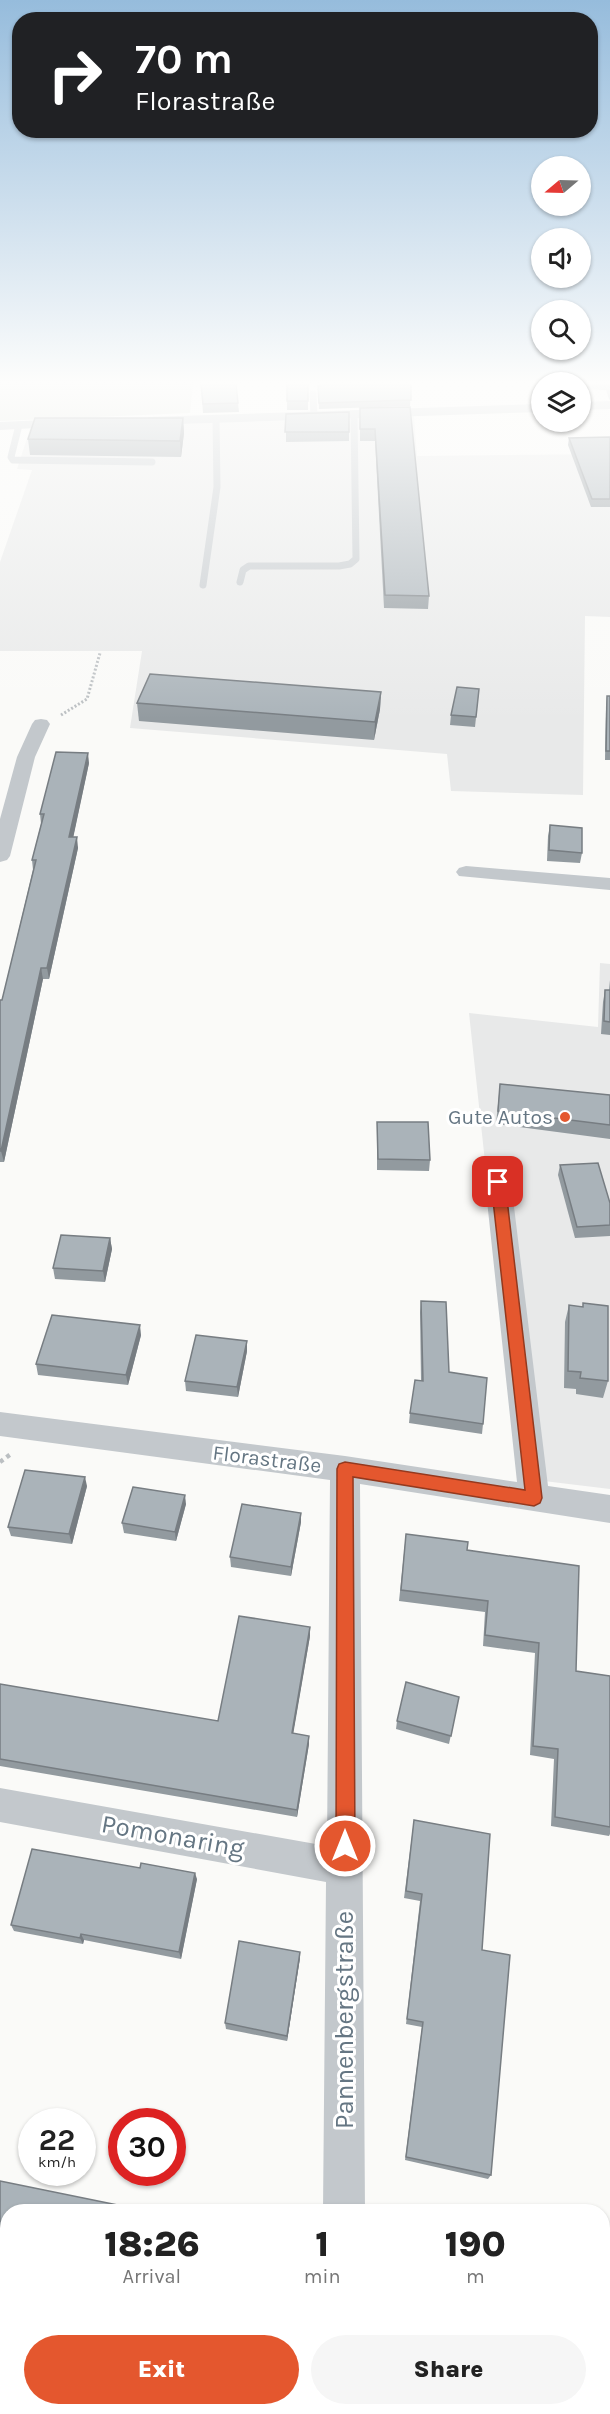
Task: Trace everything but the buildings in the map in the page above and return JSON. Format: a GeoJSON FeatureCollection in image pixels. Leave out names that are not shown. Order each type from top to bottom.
{"type":"FeatureCollection","features":[{"type":"Feature","properties":{"kind":"street"},"geometry":{"type":"LineString","coordinates":[[0,856],[26,757],[41,724]]}},
{"type":"Feature","properties":{"kind":"street"},"geometry":{"type":"LineString","coordinates":[[466,872],[610,884]]}},
{"type":"Feature","properties":{"kind":"street"},"geometry":{"type":"LineString","coordinates":[[498,1182],[534,1498]]}},
{"type":"Feature","properties":{"kind":"street","name":"Florastraße"},"geometry":{"type":"LineString","coordinates":[[0,1424],[345,1469],[610,1509]]}},
{"type":"Feature","properties":{"kind":"street","name":"Pannenbergstraße"},"geometry":{"type":"LineString","coordinates":[[344,2204],[345,1469]]}},
{"type":"Feature","properties":{"kind":"street","name":"Pomonaring"},"geometry":{"type":"LineString","coordinates":[[0,1805],[345,1867]]}},
{"type":"Feature","properties":{"kind":"lane"},"geometry":{"type":"LineString","coordinates":[[203,585],[216,497]]}},
{"type":"Feature","properties":{"kind":"lane"},"geometry":{"type":"LineString","coordinates":[[240,582],[243,570],[249,567],[350,564],[356,559],[355,497]]}},
{"type":"Feature","properties":{"kind":"path"},"geometry":{"type":"LineString","coordinates":[[41,724],[68,712],[87,699],[100,653]]}},
{"type":"Feature","properties":{"kind":"shaded area"},"geometry":{"type":"Polygon","coordinates":[[[23,497],[610,497],[610,617],[585,616],[583,795],[451,791],[447,754],[130,728],[142,651],[0,651],[0,562],[23,497]]]}},
{"type":"Feature","properties":{"kind":"shaded area"},"geometry":{"type":"Polygon","coordinates":[[[600,963],[610,964],[610,1489],[519,1478],[469,1013],[598,1027],[600,963]]]}},
{"type":"Feature","properties":{"kind":"place","name":"Gute Autos"},"geometry":{"type":"Point","coordinates":[565,1117]}},
{"type":"Feature","properties":{"kind":"route"},"geometry":{"type":"LineString","coordinates":[[345,1846],[345,1469],[534,1498],[498,1182]]}}]}
